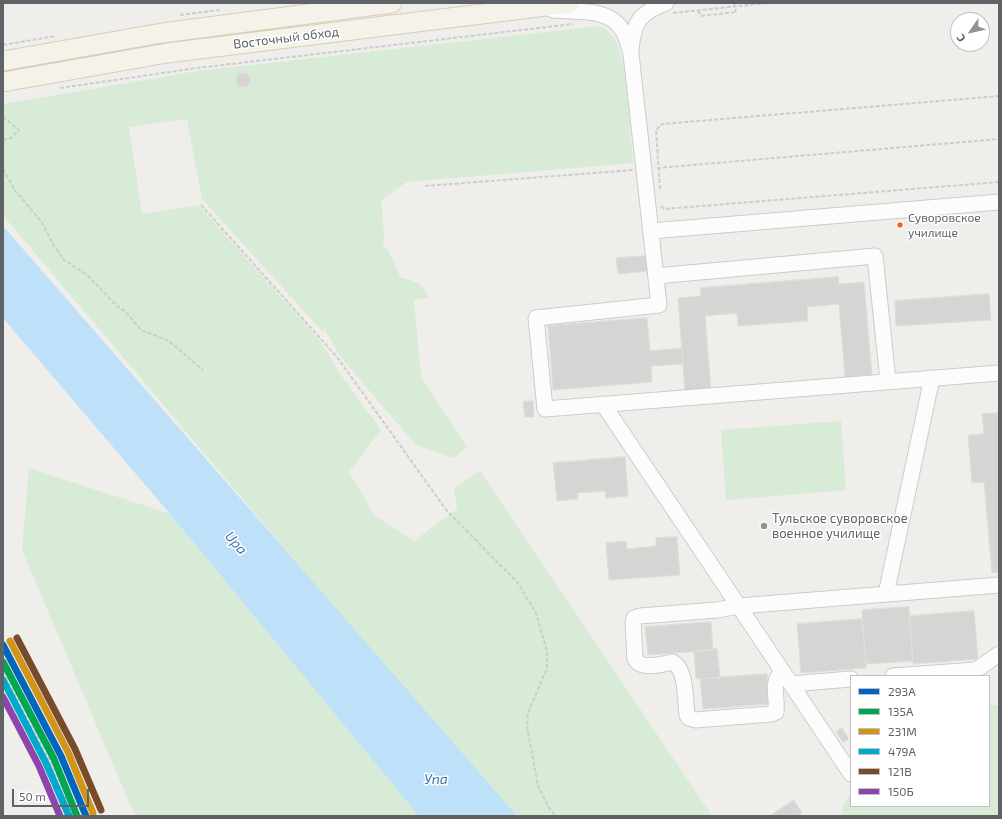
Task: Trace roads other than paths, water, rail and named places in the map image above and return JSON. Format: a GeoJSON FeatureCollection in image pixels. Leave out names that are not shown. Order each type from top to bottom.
{"type":"FeatureCollection","features":[{"type":"Feature","properties":{"kind":"main road","name":"Восточный обход"},"geometry":{"type":"LineString","coordinates":[[3,82],[168,53],[570,3]]}},
{"type":"Feature","properties":{"kind":"main road","name":"Восточный обход"},"geometry":{"type":"LineString","coordinates":[[3,61],[162,33],[383,4]]}},
{"type":"Feature","properties":{"kind":"lane"},"geometry":{"type":"LineString","coordinates":[[524,8],[597,13],[610,18],[619,24],[625,34],[631,54],[651,169],[651,231],[660,305],[536,318],[545,408],[999,373]]}},
{"type":"Feature","properties":{"kind":"lane"},"geometry":{"type":"LineString","coordinates":[[631,54],[633,33],[637,22],[650,9],[668,8]]}},
{"type":"Feature","properties":{"kind":"lane"},"geometry":{"type":"LineString","coordinates":[[651,231],[999,202]]}},
{"type":"Feature","properties":{"kind":"lane"},"geometry":{"type":"LineString","coordinates":[[656,276],[875,256],[888,381]]}},
{"type":"Feature","properties":{"kind":"lane"},"geometry":{"type":"LineString","coordinates":[[886,594],[932,378]]}},
{"type":"Feature","properties":{"kind":"lane"},"geometry":{"type":"LineString","coordinates":[[603,404],[850,772]]}},
{"type":"Feature","properties":{"kind":"lane"},"geometry":{"type":"LineString","coordinates":[[782,670],[776,678],[775,684],[776,712],[772,714],[694,720],[689,718],[687,715],[681,673],[677,665],[673,662],[643,666],[637,663],[634,659],[634,618],[640,616],[717,610],[739,606],[999,585]]}},
{"type":"Feature","properties":{"kind":"lane"},"geometry":{"type":"LineString","coordinates":[[907,675],[976,670],[999,654]]}},
{"type":"Feature","properties":{"kind":"lane"},"geometry":{"type":"LineString","coordinates":[[791,684],[850,679]]}},
{"type":"Feature","properties":{"kind":"water","name":"Упа"},"geometry":{"type":"Polygon","coordinates":[[[3,226],[517,816],[419,816],[170,514],[3,318],[3,226]]]}},
{"type":"Feature","properties":{"kind":"place","name":"Суворовское училище"},"geometry":{"type":"Point","coordinates":[900,225]}},
{"type":"Feature","properties":{"kind":"place","name":"Тульское суворовское военное училище"},"geometry":{"type":"Point","coordinates":[764,526]}},
{"type":"Feature","properties":{"kind":"water label","name":"Upa"},"geometry":{"type":"Point","coordinates":[236,543]}}]}
